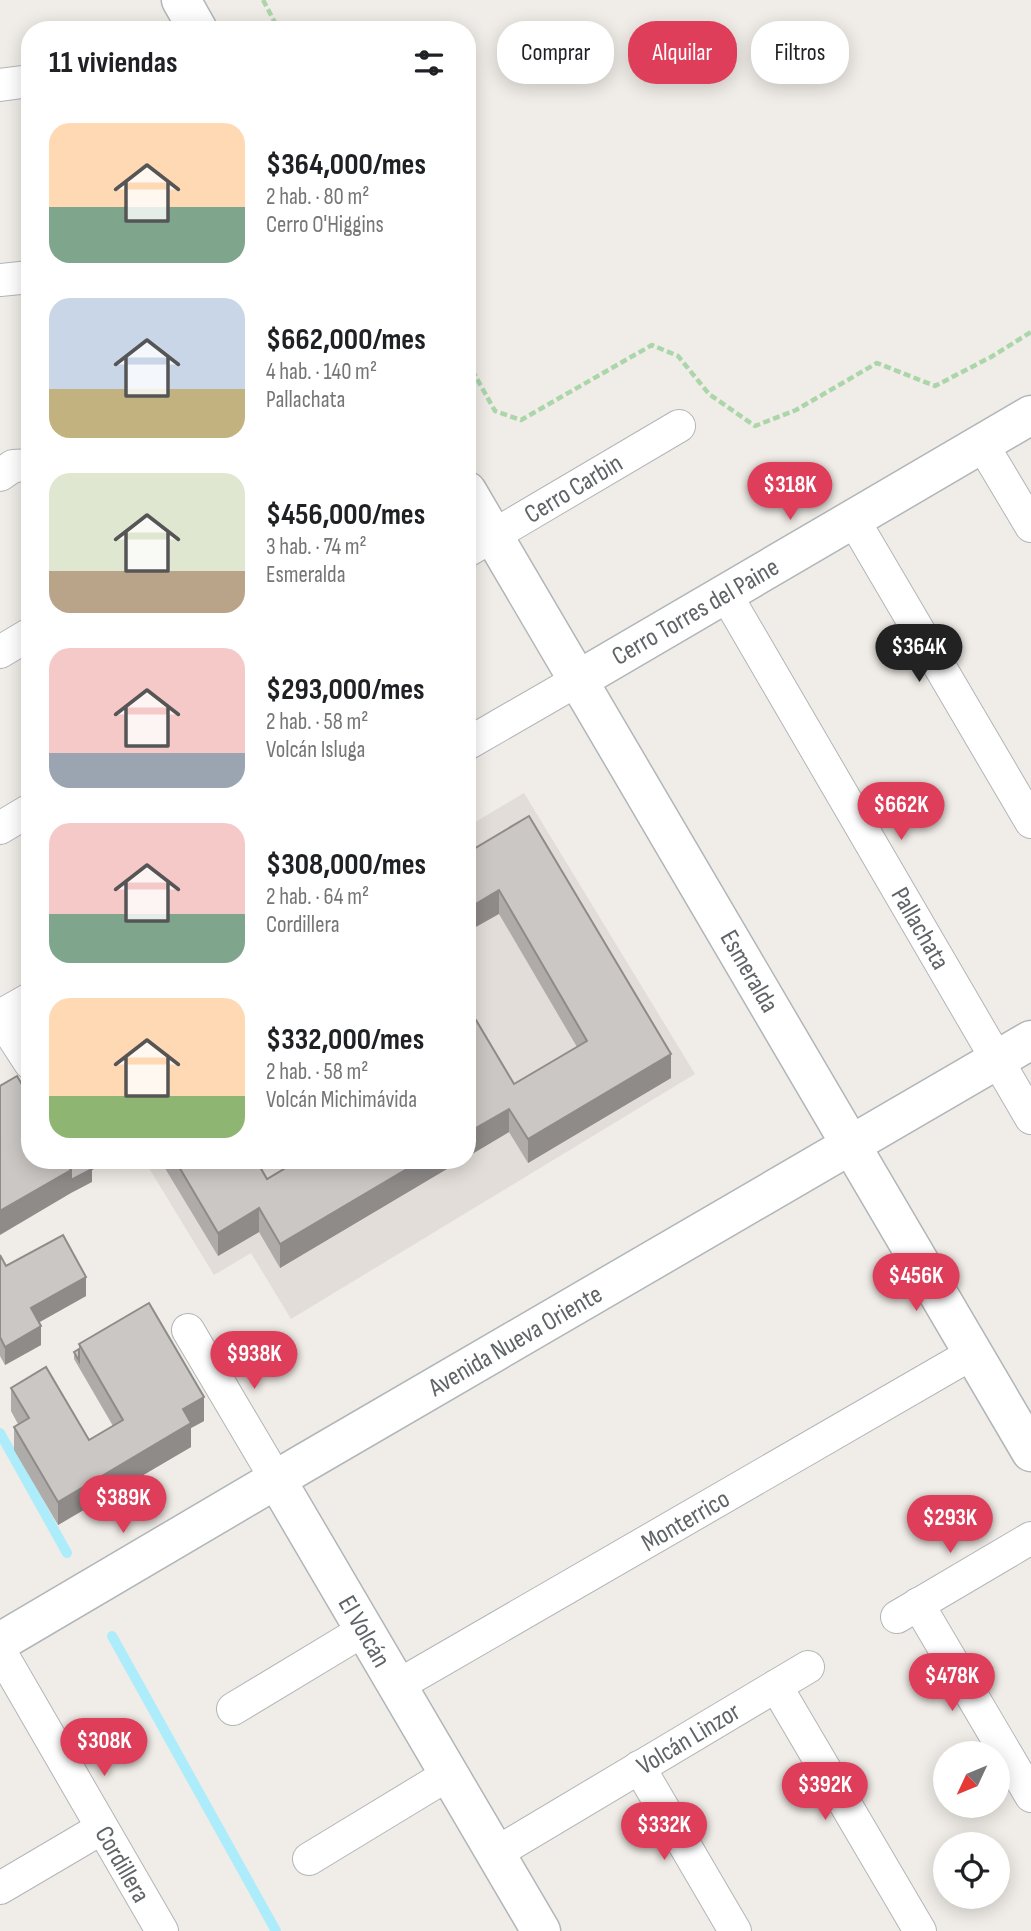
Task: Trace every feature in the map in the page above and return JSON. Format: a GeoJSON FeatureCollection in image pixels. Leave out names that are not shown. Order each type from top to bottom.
{"type":"FeatureCollection","features":[{"type":"Feature","properties":{"kind":"street"},"geometry":{"type":"LineString","coordinates":[[181,0],[193,21]]}},
{"type":"Feature","properties":{"kind":"street"},"geometry":{"type":"LineString","coordinates":[[0,85],[21,82]]}},
{"type":"Feature","properties":{"kind":"street"},"geometry":{"type":"LineString","coordinates":[[0,280],[21,278]]}},
{"type":"Feature","properties":{"kind":"street","name":"Cerro Torres del Paine"},"geometry":{"type":"LineString","coordinates":[[476,739],[1031,415]]}},
{"type":"Feature","properties":{"kind":"street","name":"Cerro Carbin"},"geometry":{"type":"LineString","coordinates":[[480,543],[679,426]]}},
{"type":"Feature","properties":{"kind":"street"},"geometry":{"type":"LineString","coordinates":[[982,444],[1031,526]]}},
{"type":"Feature","properties":{"kind":"street"},"geometry":{"type":"LineString","coordinates":[[0,475],[13,466],[21,465]]}},
{"type":"Feature","properties":{"kind":"street"},"geometry":{"type":"LineString","coordinates":[[853,519],[1031,822]]}},
{"type":"Feature","properties":{"kind":"street","name":"Esmeralda"},"geometry":{"type":"LineString","coordinates":[[480,543],[578,680],[1031,1452]]}},
{"type":"Feature","properties":{"kind":"street","name":"Pallachata"},"geometry":{"type":"LineString","coordinates":[[726,593],[1031,1118]]}},
{"type":"Feature","properties":{"kind":"street"},"geometry":{"type":"LineString","coordinates":[[0,652],[21,639]]}},
{"type":"Feature","properties":{"kind":"street"},"geometry":{"type":"LineString","coordinates":[[0,828],[21,815]]}},
{"type":"Feature","properties":{"kind":"street"},"geometry":{"type":"LineString","coordinates":[[21,1004],[0,1016],[21,1049]]}},
{"type":"Feature","properties":{"kind":"street","name":"Avenida Nueva Oriente"},"geometry":{"type":"LineString","coordinates":[[0,1642],[1031,1040]]}},
{"type":"Feature","properties":{"kind":"street","name":"El Volcán"},"geometry":{"type":"LineString","coordinates":[[188,1330],[496,1853],[537,1929]]}},
{"type":"Feature","properties":{"kind":"street","name":"Monterrico"},"geometry":{"type":"LineString","coordinates":[[397,1686],[973,1353]]}},
{"type":"Feature","properties":{"kind":"street"},"geometry":{"type":"LineString","coordinates":[[1031,1538],[907,1611],[1031,1796]]}},
{"type":"Feature","properties":{"kind":"street"},"geometry":{"type":"LineString","coordinates":[[233,1709],[365,1630]]}},
{"type":"Feature","properties":{"kind":"street","name":"Cordillera"},"geometry":{"type":"LineString","coordinates":[[0,1651],[162,1931]]}},
{"type":"Feature","properties":{"kind":"street","name":"Volcán Linzor"},"geometry":{"type":"LineString","coordinates":[[496,1853],[808,1667]]}},
{"type":"Feature","properties":{"kind":"street"},"geometry":{"type":"LineString","coordinates":[[776,1686],[920,1931]]}},
{"type":"Feature","properties":{"kind":"street"},"geometry":{"type":"LineString","coordinates":[[639,1767],[735,1931]]}},
{"type":"Feature","properties":{"kind":"street"},"geometry":{"type":"LineString","coordinates":[[309,1859],[449,1774]]}},
{"type":"Feature","properties":{"kind":"street"},"geometry":{"type":"LineString","coordinates":[[0,1888],[102,1828]]}},
{"type":"Feature","properties":{"kind":"path"},"geometry":{"type":"LineString","coordinates":[[263,0],[274,21]]}},
{"type":"Feature","properties":{"kind":"path"},"geometry":{"type":"LineString","coordinates":[[476,377],[495,411],[521,420],[652,345],[678,356],[709,394],[755,426],[796,411],[877,363],[935,386],[991,357],[1031,332]]}},
{"type":"Feature","properties":{"kind":"shaded area"},"geometry":{"type":"Polygon","coordinates":[[[524,793],[695,1074],[291,1319],[251,1253],[214,1275],[149,1169],[476,1169],[476,822],[524,793]]]}},
{"type":"Feature","properties":{"kind":"building"},"geometry":{"type":"Polygon","coordinates":[[[529,816],[671,1054],[528,1139],[509,1109],[476,1128],[476,1020],[514,1084],[587,1041],[499,890],[476,904],[476,848],[529,816]]]}},
{"type":"Feature","properties":{"kind":"building"},"geometry":{"type":"Polygon","coordinates":[[[17,1076],[21,1083],[21,1169],[71,1170],[0,1211],[0,1086],[17,1076]]]}},
{"type":"Feature","properties":{"kind":"building"},"geometry":{"type":"Polygon","coordinates":[[[70,1169],[92,1169],[71,1180],[70,1169]]]}},
{"type":"Feature","properties":{"kind":"building"},"geometry":{"type":"Polygon","coordinates":[[[180,1169],[261,1169],[267,1179],[284,1169],[407,1169],[280,1244],[259,1208],[218,1233],[180,1169]]]}},
{"type":"Feature","properties":{"kind":"building"},"geometry":{"type":"Polygon","coordinates":[[[63,1235],[86,1277],[31,1308],[41,1326],[5,1347],[0,1337],[0,1255],[6,1266],[63,1235]]]}},
{"type":"Feature","properties":{"kind":"building"},"geometry":{"type":"Polygon","coordinates":[[[149,1303],[204,1397],[183,1409],[191,1423],[58,1502],[14,1427],[29,1418],[11,1388],[46,1367],[89,1440],[123,1420],[79,1344],[149,1303]]]}},
{"type":"Feature","properties":{"kind":"waterway"},"geometry":{"type":"LineString","coordinates":[[0,1433],[67,1553]]}},
{"type":"Feature","properties":{"kind":"waterway"},"geometry":{"type":"LineString","coordinates":[[112,1636],[276,1931]]}}]}
